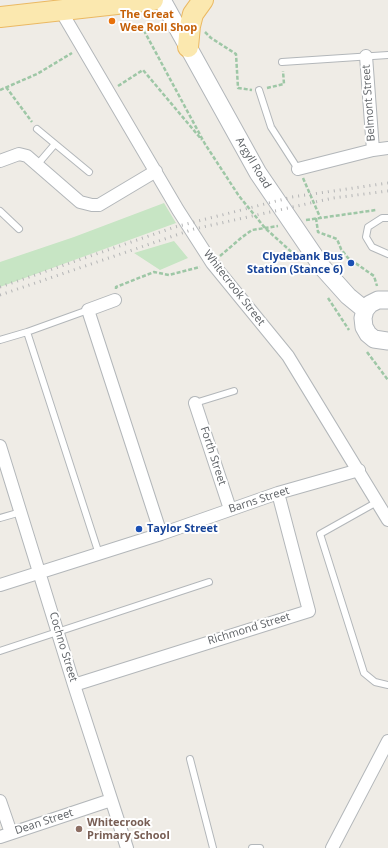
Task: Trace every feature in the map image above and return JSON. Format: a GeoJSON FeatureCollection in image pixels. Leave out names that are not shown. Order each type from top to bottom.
{"type":"FeatureCollection","features":[{"type":"Feature","properties":{"kind":"main road"},"geometry":{"type":"LineString","coordinates":[[0,17],[66,19],[153,0]]}},
{"type":"Feature","properties":{"kind":"main road"},"geometry":{"type":"LineString","coordinates":[[188,48],[190,26],[198,7]]}},
{"type":"Feature","properties":{"kind":"street","name":"Argyll Road"},"geometry":{"type":"LineString","coordinates":[[162,0],[258,173],[322,267],[348,296],[365,310]]}},
{"type":"Feature","properties":{"kind":"street","name":"Whitecrook Street"},"geometry":{"type":"LineString","coordinates":[[66,19],[212,263],[288,356],[359,470],[388,520]]}},
{"type":"Feature","properties":{"kind":"street","name":"Belmont Street"},"geometry":{"type":"LineString","coordinates":[[366,56],[373,150]]}},
{"type":"Feature","properties":{"kind":"street","name":"Belmont Street"},"geometry":{"type":"LineString","coordinates":[[298,169],[373,150],[388,148]]}},
{"type":"Feature","properties":{"kind":"street"},"geometry":{"type":"LineString","coordinates":[[0,161],[20,154],[27,156],[80,202],[92,205],[99,205],[156,171]]}},
{"type":"Feature","properties":{"kind":"street"},"geometry":{"type":"LineString","coordinates":[[383,293],[378,300],[370,304],[365,310],[363,318],[364,327],[368,334],[374,339],[388,341]]}},
{"type":"Feature","properties":{"kind":"street"},"geometry":{"type":"LineString","coordinates":[[115,300],[88,310],[161,534]]}},
{"type":"Feature","properties":{"kind":"street","name":"Forth Street"},"geometry":{"type":"LineString","coordinates":[[195,403],[230,509]]}},
{"type":"Feature","properties":{"kind":"street","name":"Cochno Street"},"geometry":{"type":"LineString","coordinates":[[1,450],[74,685],[127,848]]}},
{"type":"Feature","properties":{"kind":"street","name":"Barns Street"},"geometry":{"type":"LineString","coordinates":[[0,585],[161,534],[278,493],[359,470]]}},
{"type":"Feature","properties":{"kind":"street","name":"Richmond Street"},"geometry":{"type":"LineString","coordinates":[[74,685],[309,611],[278,493]]}},
{"type":"Feature","properties":{"kind":"street"},"geometry":{"type":"LineString","coordinates":[[332,848],[388,741]]}},
{"type":"Feature","properties":{"kind":"street","name":"Dean Street"},"geometry":{"type":"LineString","coordinates":[[6,835],[111,800]]}},
{"type":"Feature","properties":{"kind":"street"},"geometry":{"type":"LineString","coordinates":[[0,801],[6,835]]}},
{"type":"Feature","properties":{"kind":"lane"},"geometry":{"type":"LineString","coordinates":[[282,62],[388,55]]}},
{"type":"Feature","properties":{"kind":"lane"},"geometry":{"type":"LineString","coordinates":[[259,90],[271,127],[298,169]]}},
{"type":"Feature","properties":{"kind":"lane"},"geometry":{"type":"LineString","coordinates":[[37,129],[89,172]]}},
{"type":"Feature","properties":{"kind":"lane"},"geometry":{"type":"LineString","coordinates":[[37,165],[55,144]]}},
{"type":"Feature","properties":{"kind":"lane"},"geometry":{"type":"LineString","coordinates":[[0,211],[19,229]]}},
{"type":"Feature","properties":{"kind":"lane"},"geometry":{"type":"LineString","coordinates":[[388,218],[382,218],[368,227],[366,237],[372,247],[388,254]]}},
{"type":"Feature","properties":{"kind":"lane"},"geometry":{"type":"LineString","coordinates":[[0,340],[88,310]]}},
{"type":"Feature","properties":{"kind":"lane"},"geometry":{"type":"LineString","coordinates":[[27,332],[99,554]]}},
{"type":"Feature","properties":{"kind":"lane"},"geometry":{"type":"LineString","coordinates":[[195,403],[234,391]]}},
{"type":"Feature","properties":{"kind":"lane"},"geometry":{"type":"LineString","coordinates":[[378,502],[320,534],[364,673],[375,682],[388,685]]}},
{"type":"Feature","properties":{"kind":"lane"},"geometry":{"type":"LineString","coordinates":[[0,518],[21,512]]}},
{"type":"Feature","properties":{"kind":"lane"},"geometry":{"type":"LineString","coordinates":[[0,651],[209,582]]}},
{"type":"Feature","properties":{"kind":"lane"},"geometry":{"type":"LineString","coordinates":[[190,759],[213,848]]}},
{"type":"Feature","properties":{"kind":"lane"},"geometry":{"type":"LineString","coordinates":[[252,848],[260,848]]}},
{"type":"Feature","properties":{"kind":"path"},"geometry":{"type":"LineString","coordinates":[[198,7],[200,20],[198,25],[211,38],[236,54],[238,88],[259,90],[284,84],[282,62]]}},
{"type":"Feature","properties":{"kind":"path"},"geometry":{"type":"LineString","coordinates":[[141,25],[205,144],[239,196],[266,228],[301,261]]}},
{"type":"Feature","properties":{"kind":"path"},"geometry":{"type":"LineString","coordinates":[[0,90],[37,74],[83,46]]}},
{"type":"Feature","properties":{"kind":"path"},"geometry":{"type":"LineString","coordinates":[[109,91],[143,70],[205,144]]}},
{"type":"Feature","properties":{"kind":"path"},"geometry":{"type":"LineString","coordinates":[[6,88],[37,129]]}},
{"type":"Feature","properties":{"kind":"path"},"geometry":{"type":"LineString","coordinates":[[298,169],[320,217]]}},
{"type":"Feature","properties":{"kind":"path"},"geometry":{"type":"LineString","coordinates":[[115,300],[116,287],[154,272],[169,275],[212,263],[252,230],[320,217],[380,210]]}},
{"type":"Feature","properties":{"kind":"path"},"geometry":{"type":"LineString","coordinates":[[316,218],[318,232],[337,239],[348,258],[374,276],[383,293]]}},
{"type":"Feature","properties":{"kind":"path"},"geometry":{"type":"LineString","coordinates":[[328,297],[345,321],[351,334]]}},
{"type":"Feature","properties":{"kind":"path"},"geometry":{"type":"LineString","coordinates":[[363,349],[372,357],[388,380]]}},
{"type":"Feature","properties":{"kind":"green space"},"geometry":{"type":"Polygon","coordinates":[[[164,203],[176,223],[0,287],[0,262],[74,237],[164,203]]]}},
{"type":"Feature","properties":{"kind":"green space"},"geometry":{"type":"Polygon","coordinates":[[[174,241],[188,258],[160,270],[134,253],[174,241]]]}},
{"type":"Feature","properties":{"kind":"railway"},"geometry":{"type":"LineString","coordinates":[[0,287],[175,227],[292,197],[388,183]]}},
{"type":"Feature","properties":{"kind":"railway"},"geometry":{"type":"LineString","coordinates":[[0,295],[194,229],[333,198],[388,191]]}},
{"type":"Feature","properties":{"kind":"place","name":"The Great Wee Roll Shop"},"geometry":{"type":"Point","coordinates":[112,21]}},
{"type":"Feature","properties":{"kind":"place","name":"Clydebank Bus Station (Stance 6)"},"geometry":{"type":"Point","coordinates":[351,263]}},
{"type":"Feature","properties":{"kind":"place","name":"Taylor Street"},"geometry":{"type":"Point","coordinates":[139,529]}},
{"type":"Feature","properties":{"kind":"place","name":"Whitecrook Primary School"},"geometry":{"type":"Point","coordinates":[79,829]}}]}
